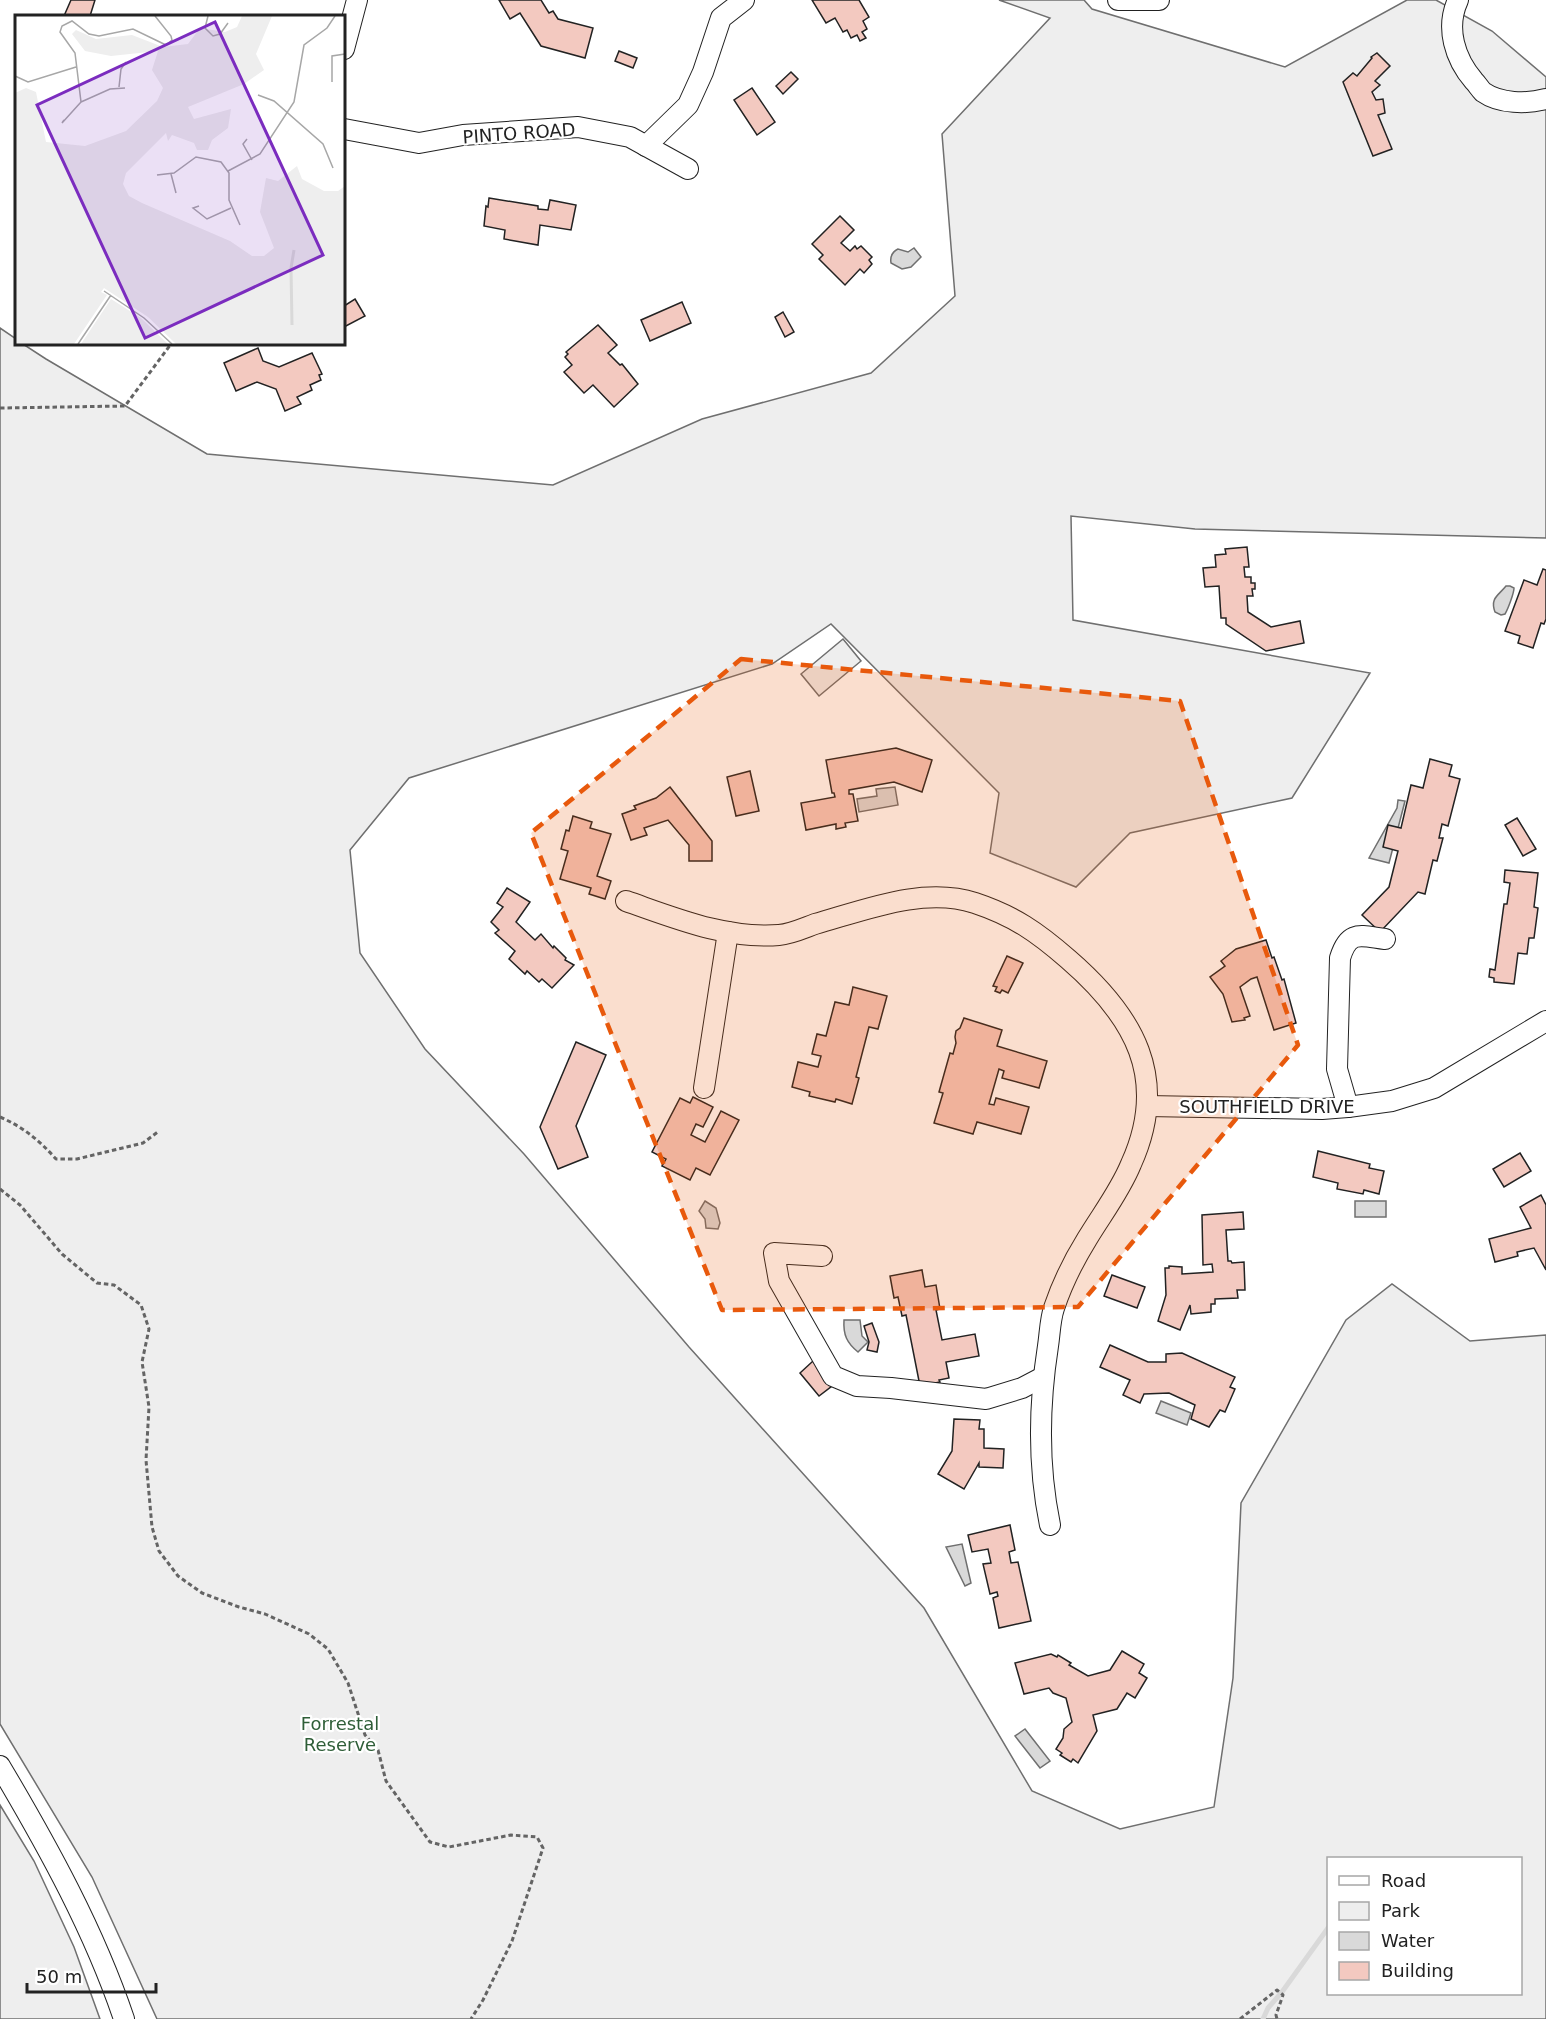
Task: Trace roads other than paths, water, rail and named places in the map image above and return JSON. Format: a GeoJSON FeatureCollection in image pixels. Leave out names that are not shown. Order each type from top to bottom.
{"type":"FeatureCollection","features":[{"type":"Feature","properties":{"kind":"street"},"geometry":{"type":"LineString","coordinates":[[345,45],[357,0]]}},
{"type":"Feature","properties":{"kind":"street"},"geometry":{"type":"LineString","coordinates":[[646,146],[688,105],[703,72],[721,18],[744,0]]}},
{"type":"Feature","properties":{"kind":"street"},"geometry":{"type":"LineString","coordinates":[[1118,0],[1159,0]]}},
{"type":"Feature","properties":{"kind":"street"},"geometry":{"type":"LineString","coordinates":[[1458,0],[1453,10],[1453,43],[1464,70],[1483,92],[1509,102],[1546,99]]}},
{"type":"Feature","properties":{"kind":"street","name":"PINTO ROAD"},"geometry":{"type":"LineString","coordinates":[[345,129],[419,143],[463,135],[578,127],[630,137],[688,169]]}},
{"type":"Feature","properties":{"kind":"street"},"geometry":{"type":"LineString","coordinates":[[626,901],[676,919],[752,936],[782,934],[920,898],[960,899],[1004,913],[1027,926],[1084,973],[1114,1004],[1136,1040],[1146,1073],[1147,1106],[1142,1135],[1132,1164],[1085,1242],[1061,1289],[1053,1312],[1043,1377],[1044,1494],[1050,1525]]}},
{"type":"Feature","properties":{"kind":"street"},"geometry":{"type":"LineString","coordinates":[[704,1088],[728,932]]}},
{"type":"Feature","properties":{"kind":"street"},"geometry":{"type":"LineString","coordinates":[[1348,1107],[1337,1069],[1340,958],[1348,940],[1356,935],[1385,939]]}},
{"type":"Feature","properties":{"kind":"street","name":"SOUTHFIELD DRIVE"},"geometry":{"type":"LineString","coordinates":[[1147,1106],[1348,1107],[1392,1101],[1434,1088],[1546,1021]]}},
{"type":"Feature","properties":{"kind":"street"},"geometry":{"type":"LineString","coordinates":[[822,1256],[774,1253],[779,1281],[833,1376],[857,1386],[986,1399],[1022,1388],[1043,1377]]}},
{"type":"Feature","properties":{"kind":"street"},"geometry":{"type":"LineString","coordinates":[[0,1766],[61,1872],[86,1923],[124,2019]]}},
{"type":"Feature","properties":{"kind":"water"},"geometry":{"type":"Polygon","coordinates":[[[914,248],[921,257],[911,267],[902,269],[891,263],[892,255],[896,250],[908,252],[914,248]]]}},
{"type":"Feature","properties":{"kind":"water"},"geometry":{"type":"Polygon","coordinates":[[[1506,586],[1514,590],[1505,614],[1501,615],[1495,612],[1493,603],[1506,586]]]}},
{"type":"Feature","properties":{"kind":"water"},"geometry":{"type":"Polygon","coordinates":[[[895,787],[898,805],[859,812],[857,799],[877,796],[876,789],[895,787]]]}},
{"type":"Feature","properties":{"kind":"water"},"geometry":{"type":"Polygon","coordinates":[[[1398,800],[1405,801],[1389,863],[1369,858],[1397,808],[1398,800]]]}},
{"type":"Feature","properties":{"kind":"water"},"geometry":{"type":"Polygon","coordinates":[[[705,1201],[716,1208],[720,1223],[718,1229],[706,1228],[705,1219],[699,1211],[705,1201]]]}},
{"type":"Feature","properties":{"kind":"water"},"geometry":{"type":"Polygon","coordinates":[[[1355,1201],[1386,1201],[1386,1217],[1355,1217],[1355,1201]]]}},
{"type":"Feature","properties":{"kind":"water"},"geometry":{"type":"Polygon","coordinates":[[[844,1320],[860,1320],[862,1336],[868,1342],[858,1352],[846,1338],[844,1320]]]}},
{"type":"Feature","properties":{"kind":"water"},"geometry":{"type":"Polygon","coordinates":[[[1161,1401],[1191,1413],[1187,1425],[1156,1413],[1161,1401]]]}},
{"type":"Feature","properties":{"kind":"water"},"geometry":{"type":"Polygon","coordinates":[[[962,1544],[971,1583],[965,1586],[946,1547],[962,1544]]]}},
{"type":"Feature","properties":{"kind":"water"},"geometry":{"type":"Polygon","coordinates":[[[1025,1729],[1050,1761],[1040,1768],[1015,1736],[1025,1729]]]}},
{"type":"Feature","properties":{"kind":"waterway"},"geometry":{"type":"LineString","coordinates":[[1263,2019],[1268,2008],[1327,1929]]}},
{"type":"Feature","properties":{"kind":"park label","name":"Forrestal Reserve"},"geometry":{"type":"Point","coordinates":[340,1733]}}]}
